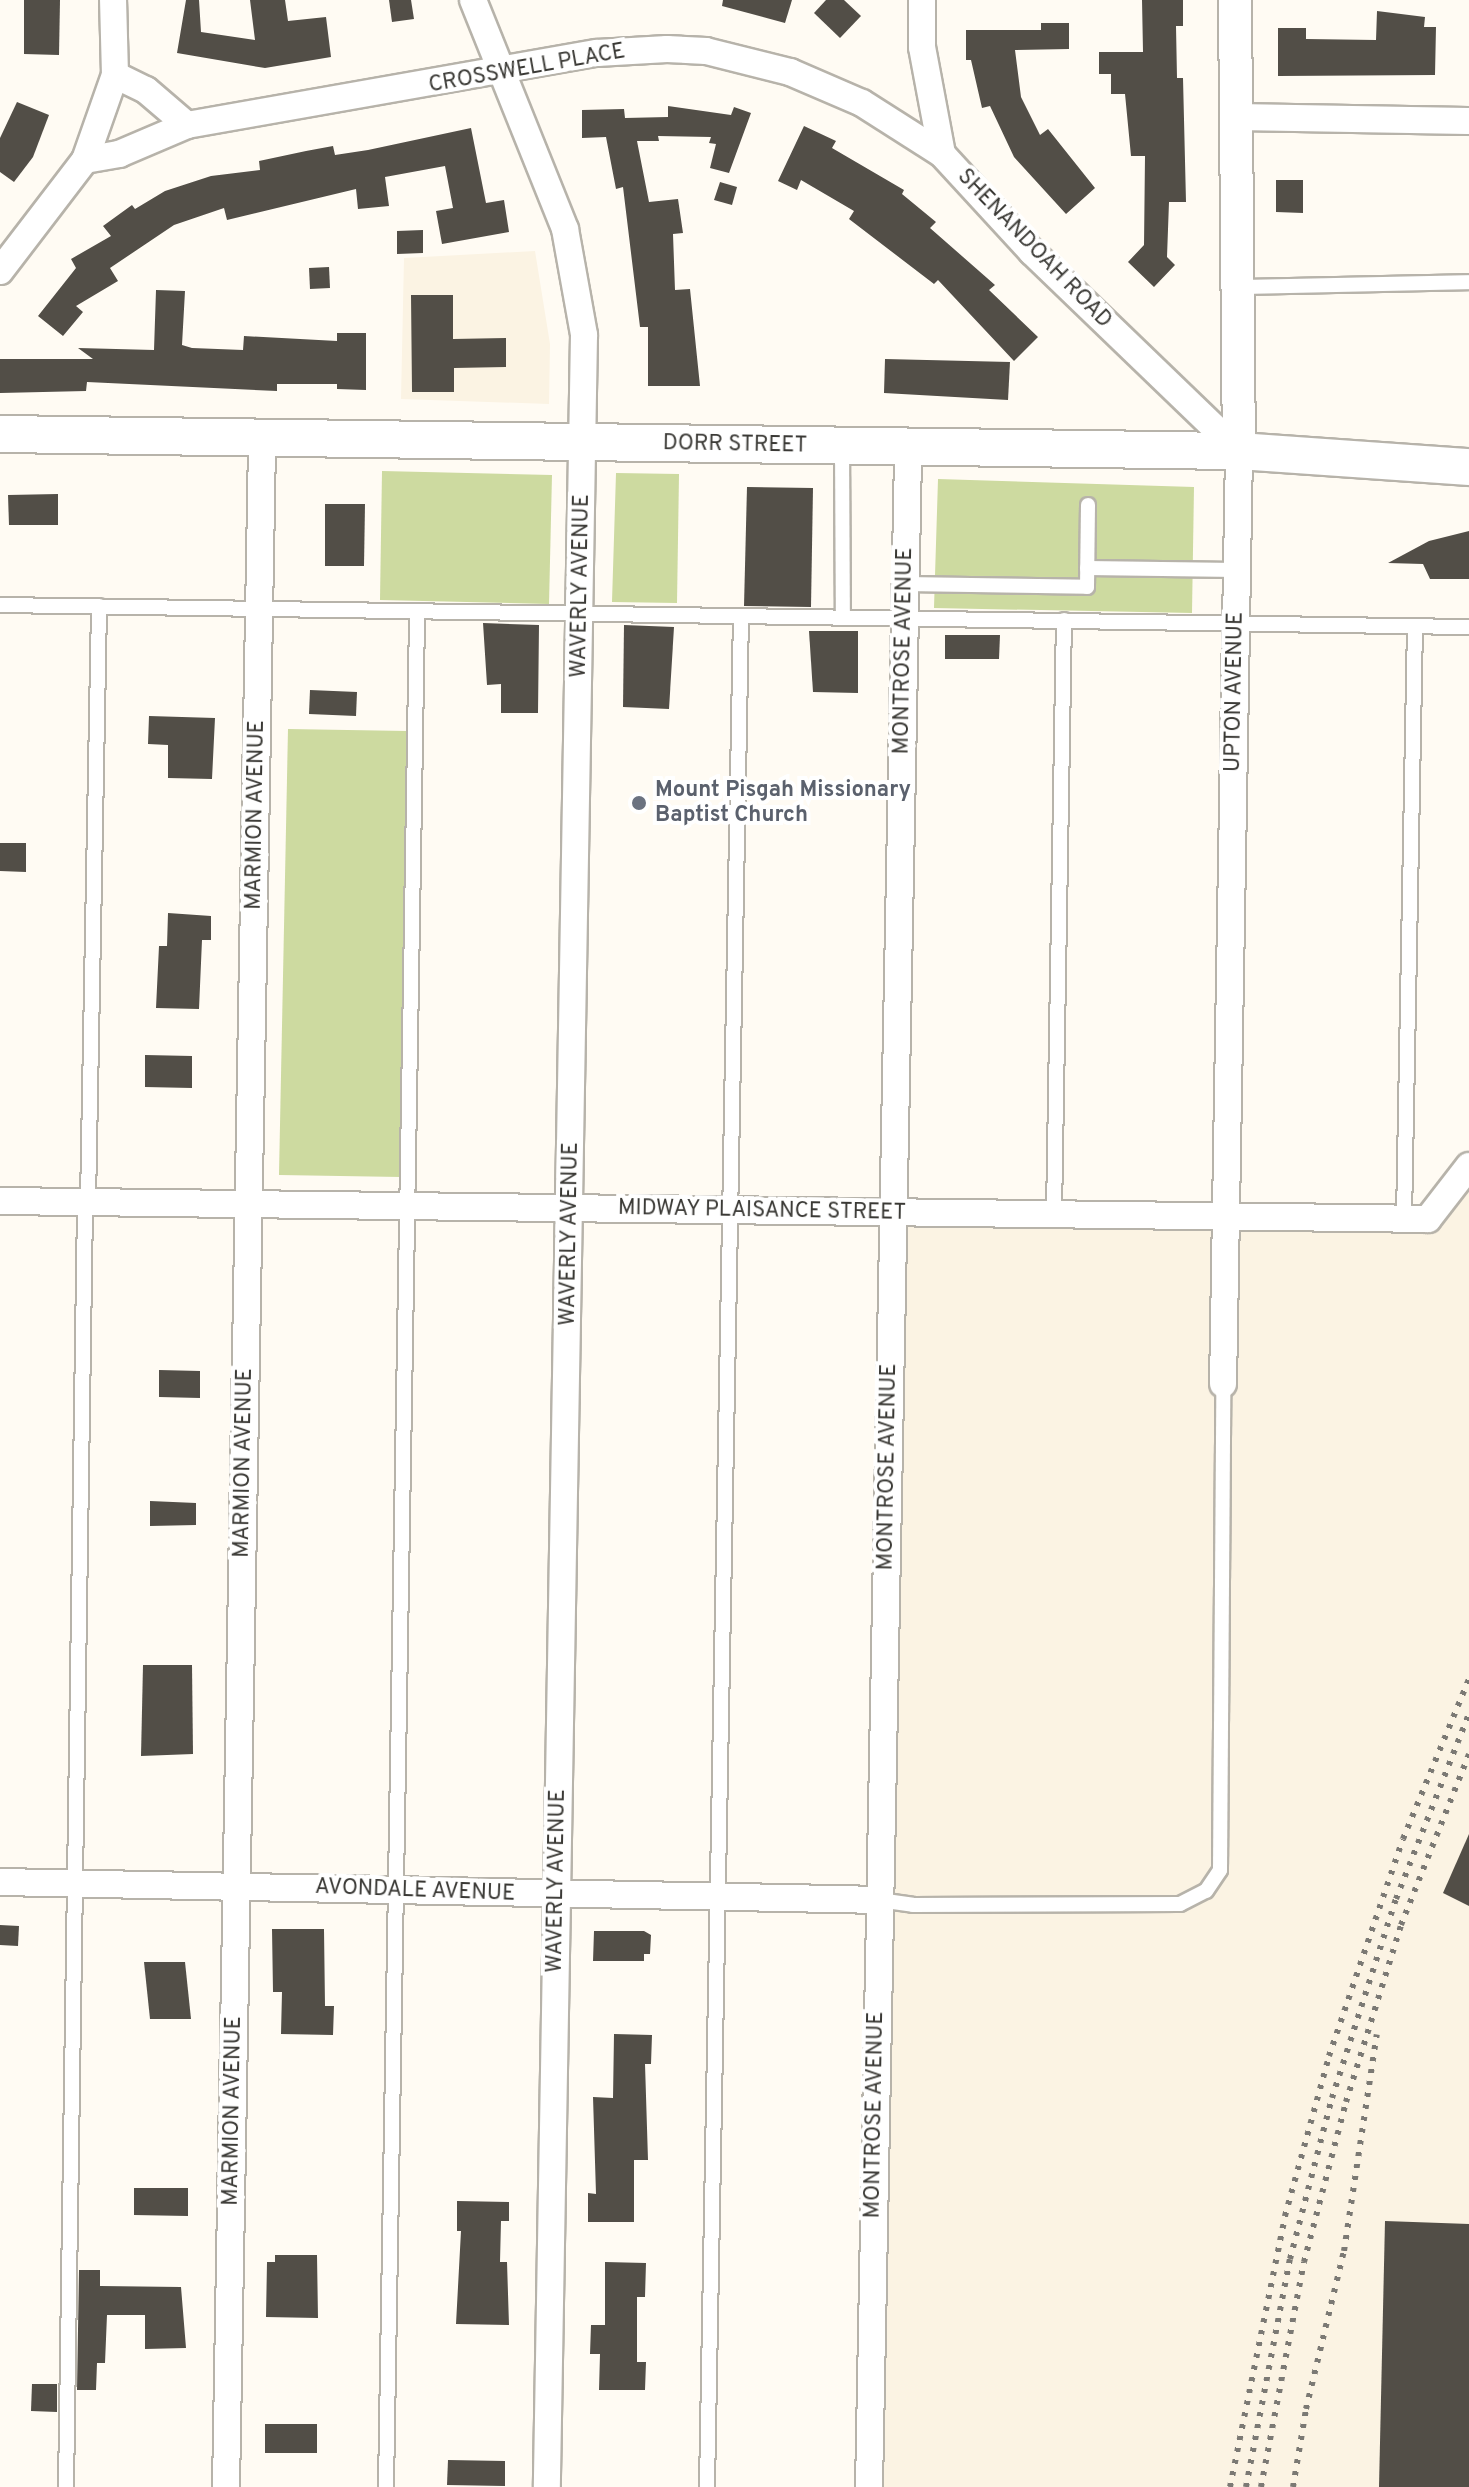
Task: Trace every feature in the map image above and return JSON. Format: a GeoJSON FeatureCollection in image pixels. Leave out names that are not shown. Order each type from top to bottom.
{"type":"FeatureCollection","features":[{"type":"Feature","properties":{"kind":"main road","name":"DORR STREET"},"geometry":{"type":"LineString","coordinates":[[0,434],[1239,451],[1469,467]]}},
{"type":"Feature","properties":{"kind":"street"},"geometry":{"type":"LineString","coordinates":[[0,271],[85,160],[115,75],[113,0]]}},
{"type":"Feature","properties":{"kind":"street","name":"WAVERLY AVENUE"},"geometry":{"type":"LineString","coordinates":[[473,0],[565,229],[575,270],[584,335],[547,2487]]}},
{"type":"Feature","properties":{"kind":"street","name":"SHENANDOAH ROAD"},"geometry":{"type":"LineString","coordinates":[[922,0],[922,47],[942,154],[1032,252],[1239,451]]}},
{"type":"Feature","properties":{"kind":"street","name":"UPTON AVENUE"},"geometry":{"type":"LineString","coordinates":[[1223,1384],[1239,451],[1235,0]]}},
{"type":"Feature","properties":{"kind":"street","name":"CROSSWELL PLACE"},"geometry":{"type":"LineString","coordinates":[[85,160],[119,154],[187,125],[504,73],[597,53],[706,51],[750,59],[827,86],[942,154]]}},
{"type":"Feature","properties":{"kind":"street"},"geometry":{"type":"LineString","coordinates":[[115,75],[146,90],[187,125]]}},
{"type":"Feature","properties":{"kind":"street"},"geometry":{"type":"LineString","coordinates":[[1236,117],[1469,121]]}},
{"type":"Feature","properties":{"kind":"street","name":"MARMION AVENUE"},"geometry":{"type":"LineString","coordinates":[[226,2487],[262,438]]}},
{"type":"Feature","properties":{"kind":"street","name":"MONTROSE AVENUE"},"geometry":{"type":"LineString","coordinates":[[869,2487],[908,447]]}},
{"type":"Feature","properties":{"kind":"street"},"geometry":{"type":"LineString","coordinates":[[1416,1219],[1469,1166]]}},
{"type":"Feature","properties":{"kind":"street","name":"MIDWAY PLAISANCE STREET"},"geometry":{"type":"LineString","coordinates":[[0,1201],[1416,1219]]}},
{"type":"Feature","properties":{"kind":"street","name":"AVONDALE AVENUE"},"geometry":{"type":"LineString","coordinates":[[0,1882],[557,1896],[879,1900]]}},
{"type":"Feature","properties":{"kind":"lane"},"geometry":{"type":"LineString","coordinates":[[1238,287],[1469,282]]}},
{"type":"Feature","properties":{"kind":"lane"},"geometry":{"type":"LineString","coordinates":[[842,446],[843,616]]}},
{"type":"Feature","properties":{"kind":"lane"},"geometry":{"type":"LineString","coordinates":[[905,584],[1087,587],[1088,505]]}},
{"type":"Feature","properties":{"kind":"lane"},"geometry":{"type":"LineString","coordinates":[[1087,568],[1237,570]]}},
{"type":"Feature","properties":{"kind":"lane"},"geometry":{"type":"LineString","coordinates":[[0,605],[1469,627]]}},
{"type":"Feature","properties":{"kind":"lane"},"geometry":{"type":"LineString","coordinates":[[66,2487],[99,606]]}},
{"type":"Feature","properties":{"kind":"lane"},"geometry":{"type":"LineString","coordinates":[[386,2487],[410,1206],[417,611]]}},
{"type":"Feature","properties":{"kind":"lane"},"geometry":{"type":"LineString","coordinates":[[707,2487],[741,616]]}},
{"type":"Feature","properties":{"kind":"lane"},"geometry":{"type":"LineString","coordinates":[[1054,1214],[1064,620]]}},
{"type":"Feature","properties":{"kind":"lane"},"geometry":{"type":"LineString","coordinates":[[1415,626],[1416,1219]]}},
{"type":"Feature","properties":{"kind":"lane"},"geometry":{"type":"LineString","coordinates":[[879,1900],[913,1905],[1180,1904],[1206,1891],[1220,1870],[1223,1384]]}},
{"type":"Feature","properties":{"kind":"shaded area"},"geometry":{"type":"Polygon","coordinates":[[[535,251],[550,344],[549,404],[401,399],[404,258],[535,251]]]}},
{"type":"Feature","properties":{"kind":"shaded area"},"geometry":{"type":"Polygon","coordinates":[[[1469,1165],[1469,2487],[870,2487],[893,1212],[1428,1219],[1469,1165]]]}},
{"type":"Feature","properties":{"kind":"green space"},"geometry":{"type":"Polygon","coordinates":[[[382,471],[552,475],[549,604],[380,600],[382,471]]]}},
{"type":"Feature","properties":{"kind":"green space"},"geometry":{"type":"Polygon","coordinates":[[[616,473],[679,474],[677,603],[612,602],[616,473]]]}},
{"type":"Feature","properties":{"kind":"green space"},"geometry":{"type":"Polygon","coordinates":[[[938,479],[1194,487],[1192,613],[934,608],[938,479]]]}},
{"type":"Feature","properties":{"kind":"green space"},"geometry":{"type":"Polygon","coordinates":[[[288,729],[407,731],[401,1177],[279,1175],[288,729]]]}},
{"type":"Feature","properties":{"kind":"building"},"geometry":{"type":"Polygon","coordinates":[[[24,0],[60,0],[59,55],[24,54],[24,0]]]}},
{"type":"Feature","properties":{"kind":"building"},"geometry":{"type":"Polygon","coordinates":[[[186,0],[199,0],[201,32],[255,40],[250,0],[285,0],[288,21],[326,17],[331,57],[265,68],[177,53],[186,0]]]}},
{"type":"Feature","properties":{"kind":"building"},"geometry":{"type":"Polygon","coordinates":[[[389,0],[411,0],[414,19],[392,22],[389,0]]]}},
{"type":"Feature","properties":{"kind":"building"},"geometry":{"type":"Polygon","coordinates":[[[723,0],[792,0],[785,23],[722,6],[723,0]]]}},
{"type":"Feature","properties":{"kind":"building"},"geometry":{"type":"Polygon","coordinates":[[[826,0],[844,0],[861,16],[840,38],[814,13],[826,0]]]}},
{"type":"Feature","properties":{"kind":"building"},"geometry":{"type":"Polygon","coordinates":[[[1142,0],[1183,0],[1183,26],[1176,26],[1177,78],[1183,78],[1186,202],[1169,202],[1167,257],[1175,265],[1154,287],[1128,262],[1144,245],[1145,156],[1131,156],[1125,94],[1111,94],[1111,74],[1099,74],[1099,52],[1143,52],[1142,0]]]}},
{"type":"Feature","properties":{"kind":"building"},"geometry":{"type":"Polygon","coordinates":[[[1377,11],[1425,17],[1424,27],[1436,27],[1435,75],[1278,76],[1278,28],[1306,28],[1306,39],[1376,40],[1377,11]]]}},
{"type":"Feature","properties":{"kind":"building"},"geometry":{"type":"Polygon","coordinates":[[[1041,23],[1069,23],[1069,49],[1015,50],[1021,97],[1040,135],[1048,129],[1095,188],[1066,214],[1014,157],[990,106],[982,108],[971,60],[966,60],[966,30],[1041,30],[1041,23]]]}},
{"type":"Feature","properties":{"kind":"building"},"geometry":{"type":"Polygon","coordinates":[[[17,102],[49,115],[33,157],[14,182],[0,172],[0,138],[17,102]]]}},
{"type":"Feature","properties":{"kind":"building"},"geometry":{"type":"Polygon","coordinates":[[[668,106],[731,115],[734,107],[751,113],[729,173],[710,168],[716,144],[709,143],[711,137],[658,136],[659,141],[637,141],[649,202],[678,199],[683,233],[673,234],[675,290],[690,289],[700,386],[648,386],[648,327],[640,327],[623,187],[616,189],[606,137],[582,138],[582,110],[624,109],[625,118],[668,117],[668,106]]]}},
{"type":"Feature","properties":{"kind":"building"},"geometry":{"type":"Polygon","coordinates":[[[804,126],[836,141],[832,148],[904,190],[902,194],[936,222],[930,228],[995,285],[989,290],[1038,337],[1014,361],[938,280],[934,284],[849,219],[854,211],[801,180],[797,190],[778,181],[804,126]]]}},
{"type":"Feature","properties":{"kind":"building"},"geometry":{"type":"Polygon","coordinates":[[[471,128],[486,203],[504,200],[509,232],[442,244],[436,211],[453,208],[445,166],[385,177],[389,206],[358,209],[356,189],[227,220],[224,208],[174,225],[110,268],[118,281],[76,306],[83,312],[63,336],[38,316],[76,268],[71,259],[111,236],[103,226],[132,205],[135,209],[165,191],[211,176],[260,170],[259,161],[333,146],[335,155],[368,150],[471,128]]]}},
{"type":"Feature","properties":{"kind":"building"},"geometry":{"type":"Polygon","coordinates":[[[1276,180],[1303,180],[1303,213],[1276,212],[1276,180]]]}},
{"type":"Feature","properties":{"kind":"building"},"geometry":{"type":"Polygon","coordinates":[[[720,182],[737,187],[732,205],[714,200],[720,182]]]}},
{"type":"Feature","properties":{"kind":"building"},"geometry":{"type":"Polygon","coordinates":[[[423,230],[423,253],[397,254],[397,231],[423,230]]]}},
{"type":"Feature","properties":{"kind":"building"},"geometry":{"type":"Polygon","coordinates":[[[329,267],[330,288],[310,289],[309,268],[329,267]]]}},
{"type":"Feature","properties":{"kind":"building"},"geometry":{"type":"Polygon","coordinates":[[[156,290],[185,291],[182,345],[192,348],[243,350],[244,336],[337,341],[337,333],[366,333],[366,390],[337,389],[337,384],[277,384],[277,391],[87,382],[86,391],[0,393],[0,359],[93,359],[78,348],[154,350],[156,290]]]}},
{"type":"Feature","properties":{"kind":"building"},"geometry":{"type":"Polygon","coordinates":[[[411,295],[453,295],[453,339],[506,338],[506,367],[454,368],[454,392],[412,392],[411,295]]]}},
{"type":"Feature","properties":{"kind":"building"},"geometry":{"type":"Polygon","coordinates":[[[885,359],[1010,362],[1008,400],[884,393],[885,359]]]}},
{"type":"Feature","properties":{"kind":"building"},"geometry":{"type":"Polygon","coordinates":[[[747,487],[813,488],[811,607],[744,606],[747,487]]]}},
{"type":"Feature","properties":{"kind":"building"},"geometry":{"type":"Polygon","coordinates":[[[58,494],[58,525],[9,525],[8,495],[58,494]]]}},
{"type":"Feature","properties":{"kind":"building"},"geometry":{"type":"Polygon","coordinates":[[[325,504],[365,504],[364,566],[325,566],[325,504]]]}},
{"type":"Feature","properties":{"kind":"building"},"geometry":{"type":"Polygon","coordinates":[[[1469,531],[1469,579],[1430,579],[1423,564],[1388,563],[1429,541],[1469,531]]]}},
{"type":"Feature","properties":{"kind":"building"},"geometry":{"type":"Polygon","coordinates":[[[483,623],[539,625],[538,713],[501,713],[501,684],[487,685],[483,623]]]}},
{"type":"Feature","properties":{"kind":"building"},"geometry":{"type":"Polygon","coordinates":[[[624,625],[674,627],[669,709],[623,707],[624,625]]]}},
{"type":"Feature","properties":{"kind":"building"},"geometry":{"type":"Polygon","coordinates":[[[809,631],[858,631],[858,693],[813,692],[809,631]]]}},
{"type":"Feature","properties":{"kind":"building"},"geometry":{"type":"Polygon","coordinates":[[[945,635],[1000,635],[999,659],[945,659],[945,635]]]}},
{"type":"Feature","properties":{"kind":"building"},"geometry":{"type":"Polygon","coordinates":[[[310,690],[357,692],[356,716],[309,714],[310,690]]]}},
{"type":"Feature","properties":{"kind":"building"},"geometry":{"type":"Polygon","coordinates":[[[149,716],[215,718],[212,779],[168,778],[168,745],[148,744],[149,716]]]}},
{"type":"Feature","properties":{"kind":"building"},"geometry":{"type":"Polygon","coordinates":[[[0,843],[26,843],[26,872],[0,871],[0,843]]]}},
{"type":"Feature","properties":{"kind":"building"},"geometry":{"type":"Polygon","coordinates":[[[168,913],[211,916],[211,940],[202,940],[199,1009],[156,1008],[159,946],[167,946],[168,913]]]}},
{"type":"Feature","properties":{"kind":"building"},"geometry":{"type":"Polygon","coordinates":[[[145,1055],[192,1056],[192,1088],[145,1087],[145,1055]]]}},
{"type":"Feature","properties":{"kind":"building"},"geometry":{"type":"Polygon","coordinates":[[[159,1370],[200,1371],[200,1398],[159,1397],[159,1370]]]}},
{"type":"Feature","properties":{"kind":"building"},"geometry":{"type":"Polygon","coordinates":[[[150,1501],[196,1503],[196,1525],[150,1526],[150,1501]]]}},
{"type":"Feature","properties":{"kind":"building"},"geometry":{"type":"Polygon","coordinates":[[[143,1665],[192,1665],[193,1754],[141,1756],[143,1665]]]}},
{"type":"Feature","properties":{"kind":"building"},"geometry":{"type":"Polygon","coordinates":[[[1469,1834],[1469,1906],[1443,1893],[1469,1834]]]}},
{"type":"Feature","properties":{"kind":"building"},"geometry":{"type":"Polygon","coordinates":[[[0,1925],[19,1926],[18,1946],[0,1945],[0,1925]]]}},
{"type":"Feature","properties":{"kind":"building"},"geometry":{"type":"Polygon","coordinates":[[[272,1929],[324,1929],[325,2006],[334,2006],[333,2035],[281,2034],[282,1992],[273,1992],[272,1929]]]}},
{"type":"Feature","properties":{"kind":"building"},"geometry":{"type":"Polygon","coordinates":[[[594,1931],[644,1931],[651,1935],[650,1954],[644,1954],[644,1961],[593,1961],[594,1931]]]}},
{"type":"Feature","properties":{"kind":"building"},"geometry":{"type":"Polygon","coordinates":[[[144,1962],[185,1962],[191,2019],[150,2019],[144,1962]]]}},
{"type":"Feature","properties":{"kind":"building"},"geometry":{"type":"Polygon","coordinates":[[[614,2034],[652,2035],[651,2064],[645,2064],[648,2160],[634,2160],[634,2222],[588,2222],[588,2193],[596,2194],[593,2097],[613,2098],[614,2034]]]}},
{"type":"Feature","properties":{"kind":"building"},"geometry":{"type":"Polygon","coordinates":[[[134,2188],[188,2188],[188,2216],[134,2215],[134,2188]]]}},
{"type":"Feature","properties":{"kind":"building"},"geometry":{"type":"Polygon","coordinates":[[[457,2201],[509,2202],[509,2221],[501,2221],[500,2262],[507,2262],[509,2325],[456,2324],[461,2231],[457,2231],[457,2201]]]}},
{"type":"Feature","properties":{"kind":"building"},"geometry":{"type":"Polygon","coordinates":[[[1385,2221],[1469,2224],[1469,2487],[1379,2487],[1385,2221]]]}},
{"type":"Feature","properties":{"kind":"building"},"geometry":{"type":"Polygon","coordinates":[[[275,2255],[317,2255],[318,2318],[266,2317],[267,2262],[275,2262],[275,2255]]]}},
{"type":"Feature","properties":{"kind":"building"},"geometry":{"type":"Polygon","coordinates":[[[605,2262],[646,2263],[645,2297],[637,2297],[637,2362],[646,2362],[645,2390],[599,2390],[600,2354],[590,2354],[591,2325],[605,2325],[605,2262]]]}},
{"type":"Feature","properties":{"kind":"building"},"geometry":{"type":"Polygon","coordinates":[[[79,2270],[100,2270],[100,2286],[181,2287],[186,2348],[145,2349],[145,2315],[107,2315],[105,2363],[97,2363],[96,2390],[77,2390],[79,2270]]]}},
{"type":"Feature","properties":{"kind":"building"},"geometry":{"type":"Polygon","coordinates":[[[32,2384],[57,2384],[57,2412],[31,2411],[32,2384]]]}},
{"type":"Feature","properties":{"kind":"building"},"geometry":{"type":"Polygon","coordinates":[[[265,2424],[317,2424],[317,2453],[265,2453],[265,2424]]]}},
{"type":"Feature","properties":{"kind":"building"},"geometry":{"type":"Polygon","coordinates":[[[448,2460],[505,2461],[505,2486],[447,2485],[448,2460]]]}},
{"type":"Feature","properties":{"kind":"railway"},"geometry":{"type":"LineString","coordinates":[[1230,2487],[1285,2216],[1329,2056],[1403,1839],[1469,1679]]}},
{"type":"Feature","properties":{"kind":"railway"},"geometry":{"type":"LineString","coordinates":[[1246,2487],[1290,2259],[1332,2098],[1396,1899],[1469,1714]]}},
{"type":"Feature","properties":{"kind":"railway"},"geometry":{"type":"LineString","coordinates":[[1261,2487],[1304,2262],[1346,2102],[1401,1925],[1469,1754]]}},
{"type":"Feature","properties":{"kind":"railway"},"geometry":{"type":"LineString","coordinates":[[1293,2487],[1306,2409],[1344,2251],[1377,2034]]}},
{"type":"Feature","properties":{"kind":"place","name":"Mount Pisgah Missionary Baptist Church"},"geometry":{"type":"Point","coordinates":[639,803]}}]}
